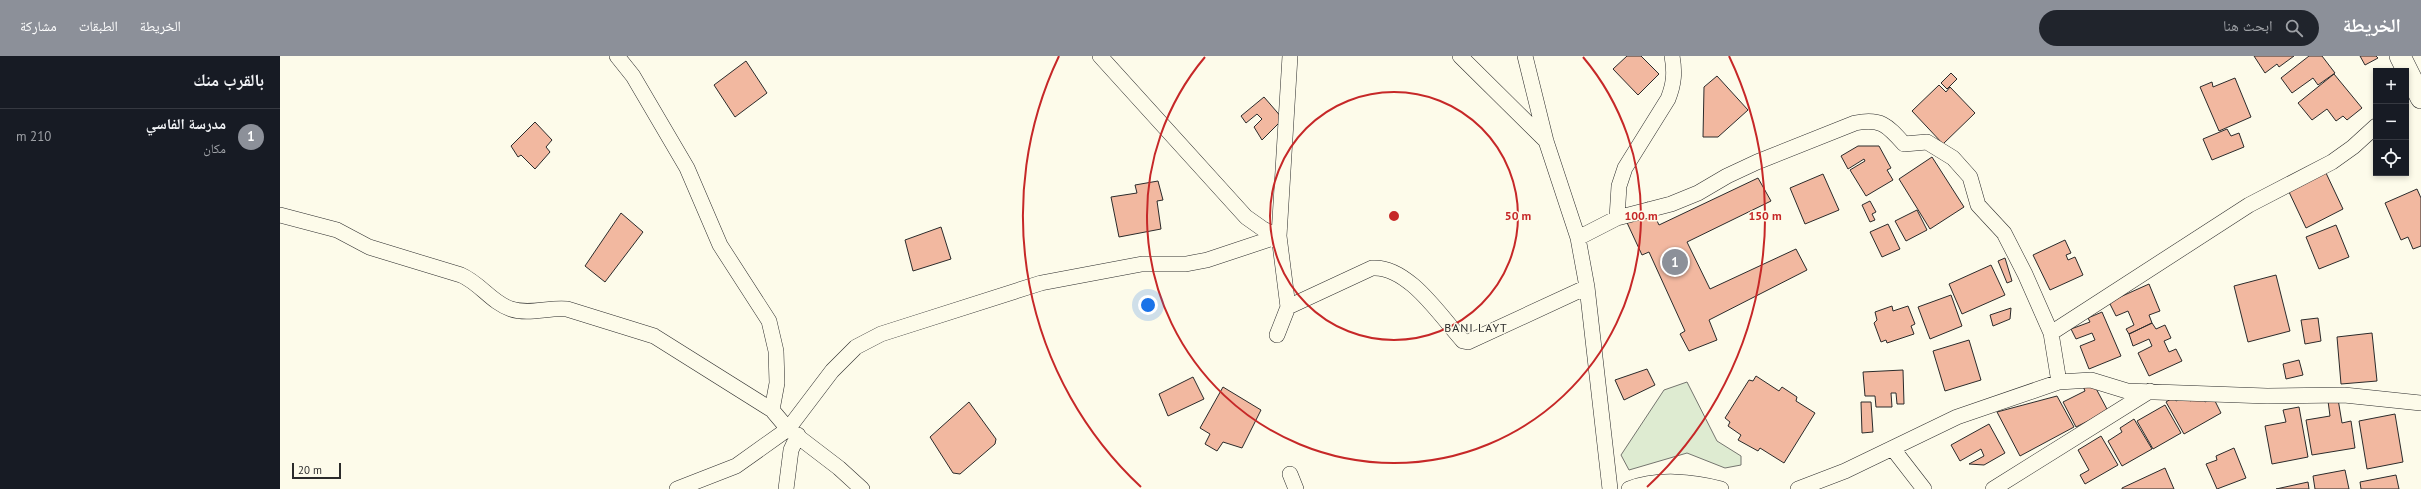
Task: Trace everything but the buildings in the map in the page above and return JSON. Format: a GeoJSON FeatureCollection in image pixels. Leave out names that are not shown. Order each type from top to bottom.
{"type":"FeatureCollection","features":[{"type":"Feature","properties":{"kind":"main road"},"geometry":{"type":"LineString","coordinates":[[2400,56],[2416,92]]}},
{"type":"Feature","properties":{"kind":"street"},"geometry":{"type":"LineString","coordinates":[[617,56],[633,76],[687,168],[720,245],[769,321],[776,351],[777,383],[772,410]]}},
{"type":"Feature","properties":{"kind":"street"},"geometry":{"type":"LineString","coordinates":[[1100,56],[1246,217],[1262,229],[1279,236]]}},
{"type":"Feature","properties":{"kind":"street"},"geometry":{"type":"LineString","coordinates":[[1278,334],[1288,307],[1279,236],[1290,56]]}},
{"type":"Feature","properties":{"kind":"street"},"geometry":{"type":"LineString","coordinates":[[1460,56],[1546,141]]}},
{"type":"Feature","properties":{"kind":"street"},"geometry":{"type":"LineString","coordinates":[[1525,56],[1546,141],[1578,238],[1587,287],[1610,489]]}},
{"type":"Feature","properties":{"kind":"street"},"geometry":{"type":"LineString","coordinates":[[1617,218],[1621,177],[1668,99],[1672,88],[1674,69],[1672,56]]}},
{"type":"Feature","properties":{"kind":"street"},"geometry":{"type":"LineString","coordinates":[[1578,238],[1617,218],[1671,204],[1698,193],[1727,176],[1757,162],[1855,123],[1868,120],[1880,122],[1890,128],[1904,144],[1927,142],[1953,158],[1970,178],[1978,205],[2004,234],[2025,274],[2051,333],[2059,382]]}},
{"type":"Feature","properties":{"kind":"street"},"geometry":{"type":"LineString","coordinates":[[2051,333],[2249,205],[2332,162],[2353,147],[2373,129]]}},
{"type":"Feature","properties":{"kind":"street"},"geometry":{"type":"LineString","coordinates":[[280,215],[337,230],[369,247],[470,279],[503,306],[512,310],[524,312],[554,307],[567,309],[654,336],[772,410],[793,432],[862,489]]}},
{"type":"Feature","properties":{"kind":"street"},"geometry":{"type":"LineString","coordinates":[[786,489],[793,432],[832,371],[856,347],[881,334],[1041,283],[1142,264],[1186,264],[1207,260],[1279,236]]}},
{"type":"Feature","properties":{"kind":"street"},"geometry":{"type":"LineString","coordinates":[[1288,307],[1372,268],[1391,270],[1413,284],[1463,341],[1468,342],[1587,287]]}},
{"type":"Feature","properties":{"kind":"street"},"geometry":{"type":"LineString","coordinates":[[1798,489],[1892,449],[1957,417],[2059,382],[2091,380],[2127,391],[2267,396],[2344,396],[2421,403]]}},
{"type":"Feature","properties":{"kind":"street"},"geometry":{"type":"LineString","coordinates":[[1993,489],[2150,391]]}},
{"type":"Feature","properties":{"kind":"street"},"geometry":{"type":"LineString","coordinates":[[677,489],[736,466],[793,432]]}},
{"type":"Feature","properties":{"kind":"street"},"geometry":{"type":"LineString","coordinates":[[1892,449],[1924,489]]}},
{"type":"Feature","properties":{"kind":"street"},"geometry":{"type":"LineString","coordinates":[[1290,474],[1296,489]]}},
{"type":"Feature","properties":{"kind":"street"},"geometry":{"type":"LineString","coordinates":[[1629,489],[1642,484],[1660,481],[1721,489]]}},
{"type":"Feature","properties":{"kind":"green space"},"geometry":{"type":"Polygon","coordinates":[[[1687,382],[1717,441],[1741,456],[1741,465],[1725,468],[1687,453],[1629,470],[1621,455],[1664,390],[1687,382]]]}},
{"type":"Feature","properties":{"kind":"place","name":"مدرسة الفاسي"},"geometry":{"type":"Point","coordinates":[1675,262]}},
{"type":"Feature","properties":{"kind":"district","name":"BANI LAYT"},"geometry":{"type":"Point","coordinates":[1476,327]}}]}
